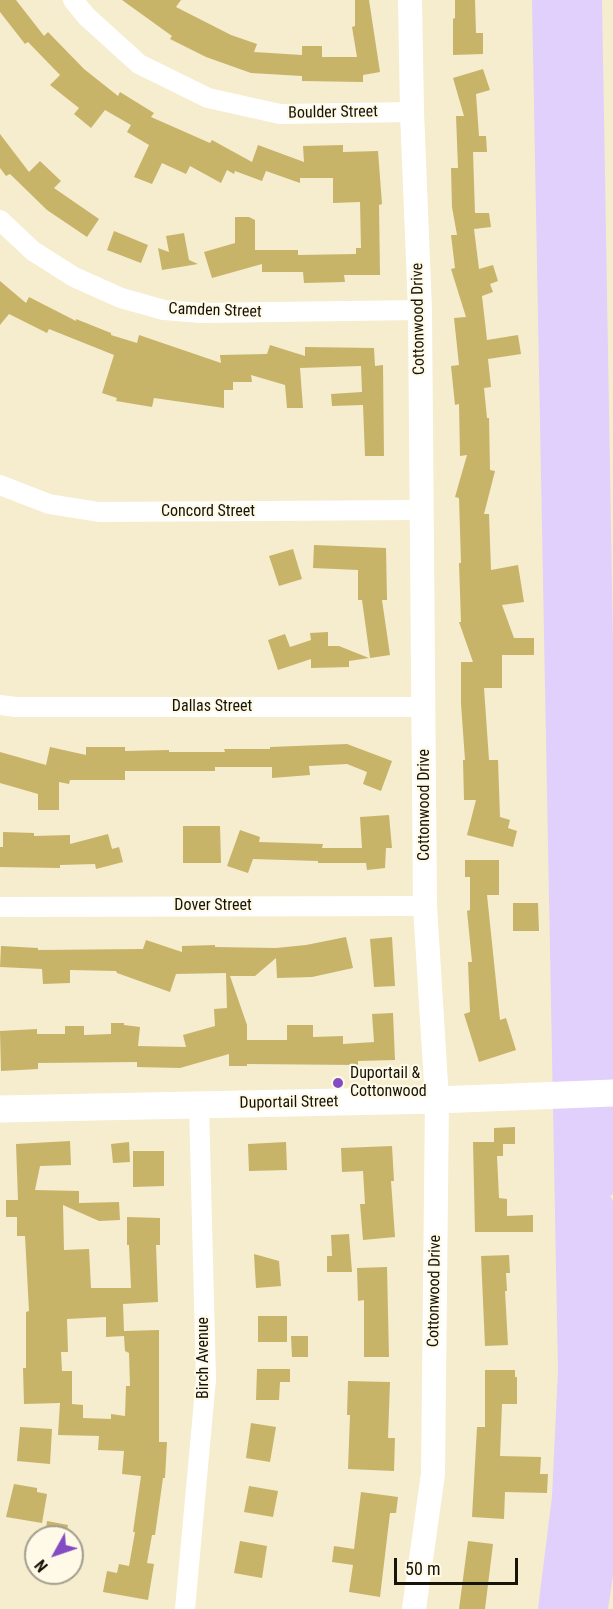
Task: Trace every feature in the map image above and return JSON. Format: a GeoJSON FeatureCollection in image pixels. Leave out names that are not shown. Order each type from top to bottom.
{"type":"FeatureCollection","features":[{"type":"Feature","properties":{"kind":"main road","name":"Duportail Street"},"geometry":{"type":"LineString","coordinates":[[0,1109],[437,1100],[613,1093]]}},
{"type":"Feature","properties":{"kind":"street","name":"Boulder Street"},"geometry":{"type":"LineString","coordinates":[[73,0],[86,16],[139,64],[208,98],[280,114],[412,112]]}},
{"type":"Feature","properties":{"kind":"street","name":"Cottonwood Drive"},"geometry":{"type":"LineString","coordinates":[[410,0],[420,310],[425,906],[437,1100],[433,1474],[414,1609]]}},
{"type":"Feature","properties":{"kind":"street","name":"Camden Street"},"geometry":{"type":"LineString","coordinates":[[0,220],[33,250],[74,277],[121,298],[164,310],[201,313],[420,310]]}},
{"type":"Feature","properties":{"kind":"street","name":"Concord Street"},"geometry":{"type":"LineString","coordinates":[[0,485],[49,504],[99,512],[420,510]]}},
{"type":"Feature","properties":{"kind":"street","name":"Dallas Street"},"geometry":{"type":"LineString","coordinates":[[0,705],[16,707],[424,707]]}},
{"type":"Feature","properties":{"kind":"street","name":"Dover Street"},"geometry":{"type":"LineString","coordinates":[[0,907],[425,906]]}},
{"type":"Feature","properties":{"kind":"street","name":"Birch Avenue"},"geometry":{"type":"LineString","coordinates":[[185,1609],[206,1379],[199,1105]]}},
{"type":"Feature","properties":{"kind":"shaded area"},"geometry":{"type":"Polygon","coordinates":[[[532,0],[602,0],[613,646],[613,1194],[610,1196],[613,1201],[613,1575],[608,1609],[538,1609],[552,1497],[558,1370],[532,0]]]}},
{"type":"Feature","properties":{"kind":"building"},"geometry":{"type":"Polygon","coordinates":[[[0,0],[16,0],[44,36],[48,32],[84,69],[118,96],[120,92],[154,113],[151,117],[210,143],[212,140],[252,162],[258,145],[304,162],[303,146],[343,145],[343,152],[378,151],[382,204],[379,205],[380,275],[344,275],[345,282],[304,283],[303,272],[262,272],[262,264],[212,278],[204,252],[235,243],[235,217],[249,217],[255,220],[255,250],[298,250],[298,255],[356,254],[356,248],[361,248],[360,202],[333,203],[333,178],[300,178],[300,183],[266,171],[262,181],[227,170],[221,183],[190,166],[186,174],[162,163],[152,184],[134,177],[149,145],[127,132],[131,125],[105,110],[91,128],[74,114],[79,108],[50,85],[60,75],[28,42],[25,44],[0,12],[0,0]]]}},
{"type":"Feature","properties":{"kind":"building"},"geometry":{"type":"Polygon","coordinates":[[[122,0],[181,0],[176,7],[231,35],[257,44],[254,52],[302,55],[302,46],[322,46],[322,57],[357,57],[352,27],[355,26],[355,0],[369,0],[380,72],[363,75],[363,82],[302,81],[302,76],[251,73],[206,57],[170,39],[172,36],[122,0]]]}},
{"type":"Feature","properties":{"kind":"building"},"geometry":{"type":"Polygon","coordinates":[[[455,0],[475,0],[476,33],[483,33],[483,54],[453,55],[455,0]]]}},
{"type":"Feature","properties":{"kind":"building"},"geometry":{"type":"Polygon","coordinates":[[[483,69],[490,90],[476,94],[479,136],[486,136],[487,152],[473,152],[475,213],[489,213],[491,227],[474,229],[479,269],[493,265],[498,281],[490,284],[493,292],[482,296],[487,340],[518,335],[521,354],[488,359],[491,387],[484,388],[487,418],[489,418],[490,470],[495,471],[484,514],[489,514],[491,570],[518,565],[524,602],[502,605],[514,638],[534,638],[534,655],[502,655],[502,688],[484,688],[489,760],[498,760],[500,817],[510,820],[508,828],[517,831],[513,847],[467,835],[476,800],[464,800],[463,760],[465,760],[461,662],[473,662],[459,622],[461,622],[459,563],[461,563],[459,498],[455,497],[467,455],[460,456],[459,404],[455,405],[451,366],[459,365],[454,318],[466,317],[451,269],[455,268],[451,235],[457,235],[452,207],[451,168],[458,168],[456,116],[464,116],[453,78],[483,69]]]}},
{"type":"Feature","properties":{"kind":"building"},"geometry":{"type":"Polygon","coordinates":[[[0,134],[29,172],[40,161],[61,181],[54,188],[99,219],[87,237],[47,210],[10,174],[6,176],[0,168],[0,134]]]}},
{"type":"Feature","properties":{"kind":"building"},"geometry":{"type":"Polygon","coordinates":[[[114,231],[148,245],[141,263],[107,250],[114,231]]]}},
{"type":"Feature","properties":{"kind":"building"},"geometry":{"type":"Polygon","coordinates":[[[184,233],[189,260],[198,264],[162,270],[158,248],[169,252],[166,236],[184,233]]]}},
{"type":"Feature","properties":{"kind":"building"},"geometry":{"type":"Polygon","coordinates":[[[0,281],[26,303],[29,297],[76,321],[76,319],[111,333],[111,335],[137,343],[139,335],[221,363],[220,355],[267,354],[270,345],[305,356],[305,347],[374,348],[375,366],[383,365],[384,456],[365,456],[363,405],[332,406],[331,394],[362,392],[361,366],[300,368],[303,408],[287,408],[285,385],[251,375],[252,382],[233,382],[233,390],[224,390],[224,408],[154,398],[152,407],[116,401],[117,398],[102,393],[114,355],[49,329],[47,333],[9,314],[0,325],[0,281]]]}},
{"type":"Feature","properties":{"kind":"building"},"geometry":{"type":"Polygon","coordinates":[[[314,545],[386,548],[387,600],[382,600],[390,655],[370,658],[362,600],[358,600],[358,570],[313,568],[314,545]]]}},
{"type":"Feature","properties":{"kind":"building"},"geometry":{"type":"Polygon","coordinates":[[[293,549],[302,579],[279,586],[269,556],[293,549]]]}},
{"type":"Feature","properties":{"kind":"building"},"geometry":{"type":"Polygon","coordinates":[[[328,632],[328,646],[339,646],[369,658],[349,661],[349,667],[311,668],[311,659],[278,670],[268,640],[285,634],[290,647],[311,640],[310,633],[328,632]]]}},
{"type":"Feature","properties":{"kind":"building"},"geometry":{"type":"Polygon","coordinates":[[[347,744],[392,761],[381,791],[363,784],[367,772],[347,764],[309,766],[310,775],[272,778],[272,767],[215,767],[215,771],[125,771],[125,780],[70,780],[69,784],[59,782],[59,810],[38,810],[38,794],[0,783],[0,752],[46,765],[50,747],[86,755],[86,747],[125,747],[125,751],[225,752],[224,749],[270,749],[270,747],[347,744]]]}},
{"type":"Feature","properties":{"kind":"building"},"geometry":{"type":"Polygon","coordinates":[[[389,815],[392,848],[386,848],[385,868],[367,870],[366,863],[253,859],[248,873],[227,866],[240,830],[260,837],[259,842],[323,844],[322,848],[362,848],[360,817],[389,815]]]}},
{"type":"Feature","properties":{"kind":"building"},"geometry":{"type":"Polygon","coordinates":[[[183,826],[220,826],[221,863],[183,863],[183,826]]]}},
{"type":"Feature","properties":{"kind":"building"},"geometry":{"type":"Polygon","coordinates":[[[3,832],[34,833],[34,836],[70,835],[70,844],[108,834],[112,849],[119,847],[123,862],[96,869],[95,864],[60,865],[60,868],[0,867],[3,832]]]}},
{"type":"Feature","properties":{"kind":"building"},"geometry":{"type":"Polygon","coordinates":[[[465,860],[499,860],[499,895],[487,895],[500,1020],[506,1018],[516,1050],[479,1062],[464,1014],[470,1012],[468,962],[472,962],[467,911],[470,910],[470,877],[465,877],[465,860]]]}},
{"type":"Feature","properties":{"kind":"building"},"geometry":{"type":"Polygon","coordinates":[[[513,903],[538,903],[539,931],[513,931],[513,903]]]}},
{"type":"Feature","properties":{"kind":"building"},"geometry":{"type":"Polygon","coordinates":[[[346,937],[353,968],[312,977],[277,978],[276,958],[255,976],[230,976],[247,1025],[247,1040],[287,1040],[287,1025],[313,1025],[313,1037],[343,1036],[343,1044],[374,1042],[372,1014],[393,1013],[395,1060],[358,1061],[358,1065],[247,1064],[247,1066],[229,1066],[229,1054],[180,1068],[137,1067],[137,1062],[38,1063],[38,1069],[1,1071],[0,1031],[37,1029],[37,1034],[65,1034],[65,1026],[84,1026],[84,1035],[111,1034],[111,1023],[124,1023],[124,1025],[140,1027],[138,1046],[186,1047],[183,1035],[215,1026],[214,1009],[227,1008],[226,973],[176,974],[170,992],[116,971],[70,970],[70,983],[43,984],[42,969],[0,967],[1,946],[38,948],[38,950],[143,949],[146,940],[182,952],[182,946],[276,948],[346,937]]]}},
{"type":"Feature","properties":{"kind":"building"},"geometry":{"type":"Polygon","coordinates":[[[392,937],[395,986],[374,987],[370,939],[392,937]]]}},
{"type":"Feature","properties":{"kind":"building"},"geometry":{"type":"Polygon","coordinates":[[[515,1127],[515,1144],[503,1144],[503,1156],[497,1156],[499,1198],[507,1199],[507,1216],[533,1215],[533,1232],[475,1232],[473,1142],[494,1142],[494,1128],[515,1127]]]}},
{"type":"Feature","properties":{"kind":"building"},"geometry":{"type":"Polygon","coordinates":[[[70,1141],[71,1165],[40,1166],[35,1190],[79,1191],[79,1203],[119,1202],[120,1220],[99,1221],[63,1205],[64,1250],[89,1249],[91,1288],[131,1288],[127,1217],[160,1218],[160,1245],[156,1245],[158,1302],[123,1304],[124,1331],[159,1330],[159,1442],[167,1442],[165,1478],[163,1478],[155,1535],[152,1535],[147,1563],[154,1564],[148,1600],[103,1592],[107,1571],[117,1573],[119,1564],[129,1566],[141,1476],[122,1474],[124,1451],[98,1450],[99,1436],[58,1435],[60,1403],[24,1404],[26,1312],[29,1311],[25,1236],[17,1236],[17,1217],[6,1217],[6,1200],[18,1200],[16,1144],[70,1141]],[[106,1317],[67,1319],[68,1352],[61,1352],[62,1371],[72,1371],[72,1404],[83,1405],[83,1418],[111,1419],[111,1414],[125,1416],[126,1386],[130,1386],[129,1353],[125,1351],[124,1336],[106,1337],[106,1317]]]}},
{"type":"Feature","properties":{"kind":"building"},"geometry":{"type":"Polygon","coordinates":[[[129,1142],[130,1162],[113,1163],[111,1144],[129,1142]]]}},
{"type":"Feature","properties":{"kind":"building"},"geometry":{"type":"Polygon","coordinates":[[[286,1142],[287,1170],[249,1171],[248,1144],[286,1142]]]}},
{"type":"Feature","properties":{"kind":"building"},"geometry":{"type":"Polygon","coordinates":[[[392,1146],[394,1181],[391,1181],[395,1237],[363,1240],[360,1204],[365,1204],[363,1171],[342,1172],[341,1148],[392,1146]]]}},
{"type":"Feature","properties":{"kind":"building"},"geometry":{"type":"Polygon","coordinates":[[[133,1151],[164,1151],[164,1186],[133,1187],[133,1151]]]}},
{"type":"Feature","properties":{"kind":"building"},"geometry":{"type":"Polygon","coordinates":[[[349,1234],[352,1272],[327,1272],[327,1256],[332,1256],[331,1235],[349,1234]]]}},
{"type":"Feature","properties":{"kind":"building"},"geometry":{"type":"Polygon","coordinates":[[[254,1254],[279,1261],[281,1286],[256,1288],[254,1254]]]}},
{"type":"Feature","properties":{"kind":"building"},"geometry":{"type":"Polygon","coordinates":[[[509,1255],[510,1273],[506,1273],[507,1291],[505,1291],[508,1345],[485,1346],[481,1256],[509,1255]]]}},
{"type":"Feature","properties":{"kind":"building"},"geometry":{"type":"Polygon","coordinates":[[[387,1267],[389,1357],[364,1357],[364,1300],[358,1301],[357,1268],[387,1267]]]}},
{"type":"Feature","properties":{"kind":"building"},"geometry":{"type":"Polygon","coordinates":[[[258,1316],[287,1316],[287,1342],[258,1342],[258,1316]]]}},
{"type":"Feature","properties":{"kind":"building"},"geometry":{"type":"Polygon","coordinates":[[[291,1336],[308,1336],[308,1357],[292,1357],[291,1336]]]}},
{"type":"Feature","properties":{"kind":"building"},"geometry":{"type":"Polygon","coordinates":[[[257,1369],[290,1369],[290,1382],[280,1382],[279,1400],[256,1400],[257,1369]]]}},
{"type":"Feature","properties":{"kind":"building"},"geometry":{"type":"Polygon","coordinates":[[[485,1370],[515,1370],[515,1377],[517,1377],[517,1404],[502,1404],[500,1456],[541,1457],[540,1474],[548,1474],[547,1493],[505,1492],[504,1519],[472,1517],[477,1427],[485,1427],[485,1370]]]}},
{"type":"Feature","properties":{"kind":"building"},"geometry":{"type":"Polygon","coordinates":[[[348,1381],[390,1382],[388,1438],[395,1438],[394,1471],[348,1469],[350,1415],[347,1415],[348,1381]]]}},
{"type":"Feature","properties":{"kind":"building"},"geometry":{"type":"Polygon","coordinates":[[[251,1423],[276,1427],[270,1462],[246,1458],[251,1423]]]}},
{"type":"Feature","properties":{"kind":"building"},"geometry":{"type":"Polygon","coordinates":[[[20,1427],[52,1429],[50,1464],[17,1461],[20,1427]]]}},
{"type":"Feature","properties":{"kind":"building"},"geometry":{"type":"Polygon","coordinates":[[[14,1484],[37,1488],[37,1492],[47,1494],[42,1523],[6,1517],[14,1484]]]}},
{"type":"Feature","properties":{"kind":"building"},"geometry":{"type":"Polygon","coordinates":[[[249,1486],[278,1491],[273,1517],[244,1512],[249,1486]]]}},
{"type":"Feature","properties":{"kind":"building"},"geometry":{"type":"Polygon","coordinates":[[[361,1492],[398,1497],[396,1513],[390,1513],[380,1597],[349,1592],[353,1565],[332,1562],[334,1546],[354,1549],[361,1492]]]}},
{"type":"Feature","properties":{"kind":"building"},"geometry":{"type":"Polygon","coordinates":[[[47,1521],[68,1525],[46,1525],[47,1521]]]}},
{"type":"Feature","properties":{"kind":"building"},"geometry":{"type":"Polygon","coordinates":[[[240,1541],[267,1546],[262,1578],[234,1573],[240,1541]]]}},
{"type":"Feature","properties":{"kind":"building"},"geometry":{"type":"Polygon","coordinates":[[[468,1541],[493,1544],[485,1609],[459,1609],[468,1541]]]}},
{"type":"Feature","properties":{"kind":"place","name":"Duportail & Cottonwood"},"geometry":{"type":"Point","coordinates":[338,1083]}}]}
